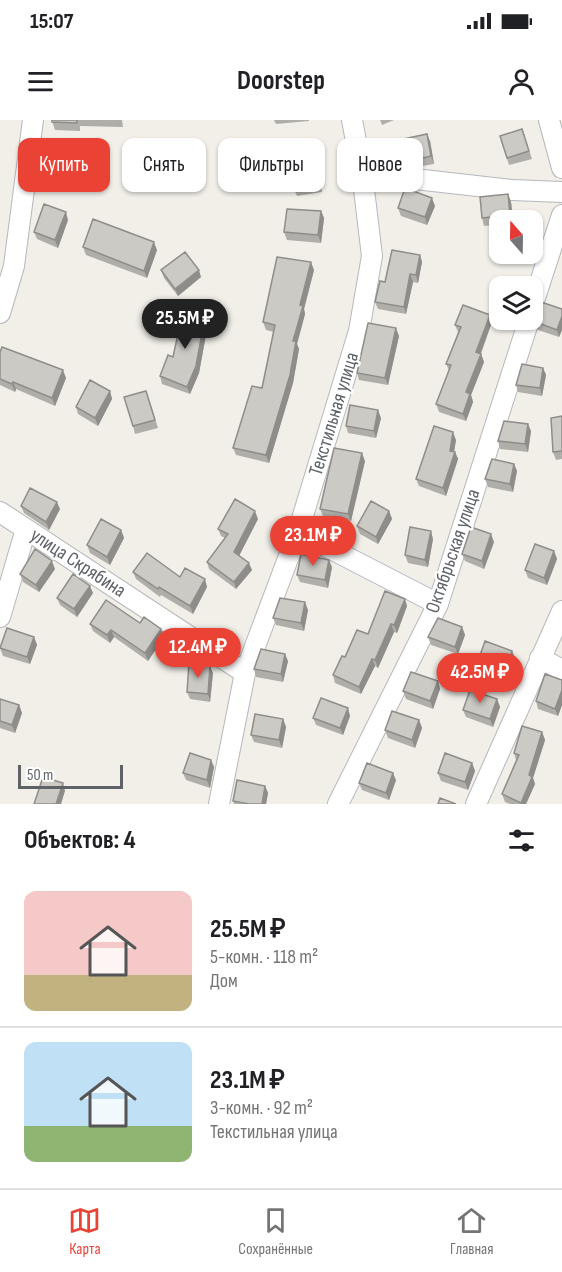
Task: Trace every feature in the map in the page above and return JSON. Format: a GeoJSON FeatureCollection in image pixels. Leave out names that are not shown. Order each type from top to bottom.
{"type":"FeatureCollection","features":[{"type":"Feature","properties":{"kind":"street"},"geometry":{"type":"LineString","coordinates":[[0,313],[14,266],[33,120]]}},
{"type":"Feature","properties":{"kind":"street","name":"Текстильная улица"},"geometry":{"type":"LineString","coordinates":[[352,120],[355,138]]}},
{"type":"Feature","properties":{"kind":"street"},"geometry":{"type":"LineString","coordinates":[[549,120],[562,168]]}},
{"type":"Feature","properties":{"kind":"street"},"geometry":{"type":"LineString","coordinates":[[423,180],[512,190],[562,192]]}},
{"type":"Feature","properties":{"kind":"street","name":"Текстильная улица"},"geometry":{"type":"LineString","coordinates":[[219,804],[245,673],[298,532],[359,331],[372,256],[364,192]]}},
{"type":"Feature","properties":{"kind":"street"},"geometry":{"type":"LineString","coordinates":[[542,276],[562,215]]}},
{"type":"Feature","properties":{"kind":"street","name":"Октябрьская улица"},"geometry":{"type":"LineString","coordinates":[[338,804],[438,604],[526,330]]}},
{"type":"Feature","properties":{"kind":"street","name":"улица Скрябина"},"geometry":{"type":"LineString","coordinates":[[0,512],[245,673]]}},
{"type":"Feature","properties":{"kind":"street"},"geometry":{"type":"LineString","coordinates":[[0,617],[26,529]]}},
{"type":"Feature","properties":{"kind":"street"},"geometry":{"type":"LineString","coordinates":[[298,532],[438,604]]}},
{"type":"Feature","properties":{"kind":"street"},"geometry":{"type":"LineString","coordinates":[[476,804],[562,611]]}},
{"type":"Feature","properties":{"kind":"street"},"geometry":{"type":"LineString","coordinates":[[540,658],[562,670]]}},
{"type":"Feature","properties":{"kind":"building"},"geometry":{"type":"Polygon","coordinates":[[[52,120],[77,120],[77,123],[52,122],[52,120]]]}},
{"type":"Feature","properties":{"kind":"building"},"geometry":{"type":"Polygon","coordinates":[[[522,129],[529,151],[507,158],[500,136],[522,129]]]}},
{"type":"Feature","properties":{"kind":"building"},"geometry":{"type":"Polygon","coordinates":[[[427,134],[431,156],[423,158],[423,138],[408,138],[427,134]]]}},
{"type":"Feature","properties":{"kind":"building"},"geometry":{"type":"Polygon","coordinates":[[[404,192],[416,192],[432,198],[425,217],[398,208],[404,192]]]}},
{"type":"Feature","properties":{"kind":"building"},"geometry":{"type":"Polygon","coordinates":[[[508,194],[510,210],[489,210],[489,217],[482,218],[480,197],[508,194]]]}},
{"type":"Feature","properties":{"kind":"building"},"geometry":{"type":"Polygon","coordinates":[[[44,204],[66,212],[55,240],[34,232],[44,204]]]}},
{"type":"Feature","properties":{"kind":"building"},"geometry":{"type":"Polygon","coordinates":[[[287,209],[321,211],[318,235],[284,232],[287,209]]]}},
{"type":"Feature","properties":{"kind":"building"},"geometry":{"type":"Polygon","coordinates":[[[93,219],[154,242],[144,271],[83,247],[93,219]]]}},
{"type":"Feature","properties":{"kind":"building"},"geometry":{"type":"Polygon","coordinates":[[[392,250],[420,255],[416,275],[410,274],[404,307],[375,302],[380,281],[385,282],[392,250]]]}},
{"type":"Feature","properties":{"kind":"building"},"geometry":{"type":"Polygon","coordinates":[[[185,252],[199,270],[175,289],[161,270],[185,252]]]}},
{"type":"Feature","properties":{"kind":"building"},"geometry":{"type":"Polygon","coordinates":[[[277,257],[311,262],[300,305],[303,306],[293,341],[296,341],[290,375],[266,455],[233,448],[252,386],[262,388],[275,325],[263,322],[277,257]]]}},
{"type":"Feature","properties":{"kind":"building"},"geometry":{"type":"Polygon","coordinates":[[[543,303],[562,309],[557,330],[543,325],[543,303]]]}},
{"type":"Feature","properties":{"kind":"building"},"geometry":{"type":"Polygon","coordinates":[[[463,305],[489,315],[476,352],[481,354],[466,392],[470,394],[463,414],[436,404],[451,365],[446,364],[461,327],[455,325],[463,305]]]}},
{"type":"Feature","properties":{"kind":"building"},"geometry":{"type":"Polygon","coordinates":[[[183,311],[205,316],[196,366],[187,387],[160,376],[168,355],[173,357],[183,311]]]}},
{"type":"Feature","properties":{"kind":"building"},"geometry":{"type":"Polygon","coordinates":[[[368,323],[396,328],[385,378],[357,373],[368,323]]]}},
{"type":"Feature","properties":{"kind":"building"},"geometry":{"type":"Polygon","coordinates":[[[2,347],[63,370],[52,398],[0,379],[2,347]]]}},
{"type":"Feature","properties":{"kind":"building"},"geometry":{"type":"Polygon","coordinates":[[[522,364],[543,368],[540,388],[516,385],[522,364]]]}},
{"type":"Feature","properties":{"kind":"building"},"geometry":{"type":"Polygon","coordinates":[[[90,380],[110,391],[95,418],[76,407],[90,380]]]}},
{"type":"Feature","properties":{"kind":"building"},"geometry":{"type":"Polygon","coordinates":[[[146,391],[155,420],[133,426],[124,397],[146,391]]]}},
{"type":"Feature","properties":{"kind":"building"},"geometry":{"type":"Polygon","coordinates":[[[350,405],[378,410],[374,431],[346,426],[350,405]]]}},
{"type":"Feature","properties":{"kind":"building"},"geometry":{"type":"Polygon","coordinates":[[[562,416],[562,451],[553,452],[551,418],[562,416]]]}},
{"type":"Feature","properties":{"kind":"building"},"geometry":{"type":"Polygon","coordinates":[[[504,421],[528,424],[525,444],[498,441],[504,421]]]}},
{"type":"Feature","properties":{"kind":"building"},"geometry":{"type":"Polygon","coordinates":[[[434,426],[453,432],[450,451],[455,452],[443,488],[416,479],[434,426]]]}},
{"type":"Feature","properties":{"kind":"building"},"geometry":{"type":"Polygon","coordinates":[[[334,448],[362,453],[348,514],[320,509],[334,448]]]}},
{"type":"Feature","properties":{"kind":"building"},"geometry":{"type":"Polygon","coordinates":[[[492,459],[514,464],[510,484],[485,479],[492,459]]]}},
{"type":"Feature","properties":{"kind":"building"},"geometry":{"type":"Polygon","coordinates":[[[30,488],[57,502],[46,522],[21,506],[30,488]]]}},
{"type":"Feature","properties":{"kind":"building"},"geometry":{"type":"Polygon","coordinates":[[[235,499],[255,511],[234,552],[249,563],[234,582],[207,562],[228,534],[218,529],[235,499]]]}},
{"type":"Feature","properties":{"kind":"building"},"geometry":{"type":"Polygon","coordinates":[[[371,501],[389,511],[376,537],[357,526],[371,501]]]}},
{"type":"Feature","properties":{"kind":"building"},"geometry":{"type":"Polygon","coordinates":[[[101,519],[121,530],[107,557],[87,545],[101,519]]]}},
{"type":"Feature","properties":{"kind":"building"},"geometry":{"type":"Polygon","coordinates":[[[410,527],[431,531],[425,560],[405,555],[410,527]]]}},
{"type":"Feature","properties":{"kind":"building"},"geometry":{"type":"Polygon","coordinates":[[[471,527],[491,534],[482,561],[462,554],[471,527]]]}},
{"type":"Feature","properties":{"kind":"building"},"geometry":{"type":"Polygon","coordinates":[[[535,544],[554,551],[544,578],[525,570],[535,544]]]}},
{"type":"Feature","properties":{"kind":"building"},"geometry":{"type":"Polygon","coordinates":[[[35,549],[52,561],[36,585],[20,574],[35,549]]]}},
{"type":"Feature","properties":{"kind":"building"},"geometry":{"type":"Polygon","coordinates":[[[147,553],[180,577],[185,568],[205,579],[190,606],[133,572],[147,553]]]}},
{"type":"Feature","properties":{"kind":"building"},"geometry":{"type":"Polygon","coordinates":[[[301,554],[329,560],[325,580],[297,575],[301,554]]]}},
{"type":"Feature","properties":{"kind":"building"},"geometry":{"type":"Polygon","coordinates":[[[73,574],[90,586],[74,609],[57,598],[73,574]]]}},
{"type":"Feature","properties":{"kind":"building"},"geometry":{"type":"Polygon","coordinates":[[[385,591],[405,599],[394,625],[391,624],[375,660],[372,659],[359,687],[333,675],[342,656],[345,657],[357,630],[368,634],[385,591]]]}},
{"type":"Feature","properties":{"kind":"building"},"geometry":{"type":"Polygon","coordinates":[[[280,598],[305,602],[301,623],[273,618],[280,598]]]}},
{"type":"Feature","properties":{"kind":"building"},"geometry":{"type":"Polygon","coordinates":[[[106,600],[140,623],[144,617],[161,629],[145,653],[111,630],[107,635],[90,624],[106,600]]]}},
{"type":"Feature","properties":{"kind":"building"},"geometry":{"type":"Polygon","coordinates":[[[438,618],[462,627],[455,647],[428,637],[438,618]]]}},
{"type":"Feature","properties":{"kind":"building"},"geometry":{"type":"Polygon","coordinates":[[[7,628],[34,637],[27,657],[0,648],[7,628]]]}},
{"type":"Feature","properties":{"kind":"building"},"geometry":{"type":"Polygon","coordinates":[[[485,641],[512,651],[505,670],[478,661],[485,641]]]}},
{"type":"Feature","properties":{"kind":"building"},"geometry":{"type":"Polygon","coordinates":[[[261,649],[285,654],[281,674],[254,669],[261,649]]]}},
{"type":"Feature","properties":{"kind":"building"},"geometry":{"type":"Polygon","coordinates":[[[189,663],[210,666],[208,694],[187,692],[189,663]]]}},
{"type":"Feature","properties":{"kind":"building"},"geometry":{"type":"Polygon","coordinates":[[[411,672],[438,681],[430,701],[403,691],[411,672]]]}},
{"type":"Feature","properties":{"kind":"building"},"geometry":{"type":"Polygon","coordinates":[[[545,674],[562,680],[562,690],[555,709],[536,701],[545,674]]]}},
{"type":"Feature","properties":{"kind":"building"},"geometry":{"type":"Polygon","coordinates":[[[470,690],[497,699],[490,719],[463,710],[470,690]]]}},
{"type":"Feature","properties":{"kind":"building"},"geometry":{"type":"Polygon","coordinates":[[[321,698],[348,708],[340,728],[313,718],[321,698]]]}},
{"type":"Feature","properties":{"kind":"building"},"geometry":{"type":"Polygon","coordinates":[[[0,699],[19,705],[12,725],[0,721],[0,699]]]}},
{"type":"Feature","properties":{"kind":"building"},"geometry":{"type":"Polygon","coordinates":[[[392,711],[419,720],[412,740],[385,730],[392,711]]]}},
{"type":"Feature","properties":{"kind":"building"},"geometry":{"type":"Polygon","coordinates":[[[255,714],[283,719],[279,740],[251,735],[255,714]]]}},
{"type":"Feature","properties":{"kind":"building"},"geometry":{"type":"Polygon","coordinates":[[[522,726],[542,732],[529,775],[532,777],[521,803],[502,794],[519,755],[514,753],[522,726]]]}},
{"type":"Feature","properties":{"kind":"building"},"geometry":{"type":"Polygon","coordinates":[[[190,753],[211,760],[207,780],[183,773],[190,753]]]}},
{"type":"Feature","properties":{"kind":"building"},"geometry":{"type":"Polygon","coordinates":[[[445,753],[472,763],[465,782],[438,773],[445,753]]]}},
{"type":"Feature","properties":{"kind":"building"},"geometry":{"type":"Polygon","coordinates":[[[367,763],[393,773],[386,793],[359,783],[367,763]]]}},
{"type":"Feature","properties":{"kind":"building"},"geometry":{"type":"Polygon","coordinates":[[[43,777],[63,783],[56,804],[34,804],[43,777]]]}},
{"type":"Feature","properties":{"kind":"building"},"geometry":{"type":"Polygon","coordinates":[[[237,780],[265,786],[262,804],[233,801],[237,780]]]}},
{"type":"Feature","properties":{"kind":"building"},"geometry":{"type":"Polygon","coordinates":[[[440,798],[456,804],[438,804],[440,798]]]}}]}
